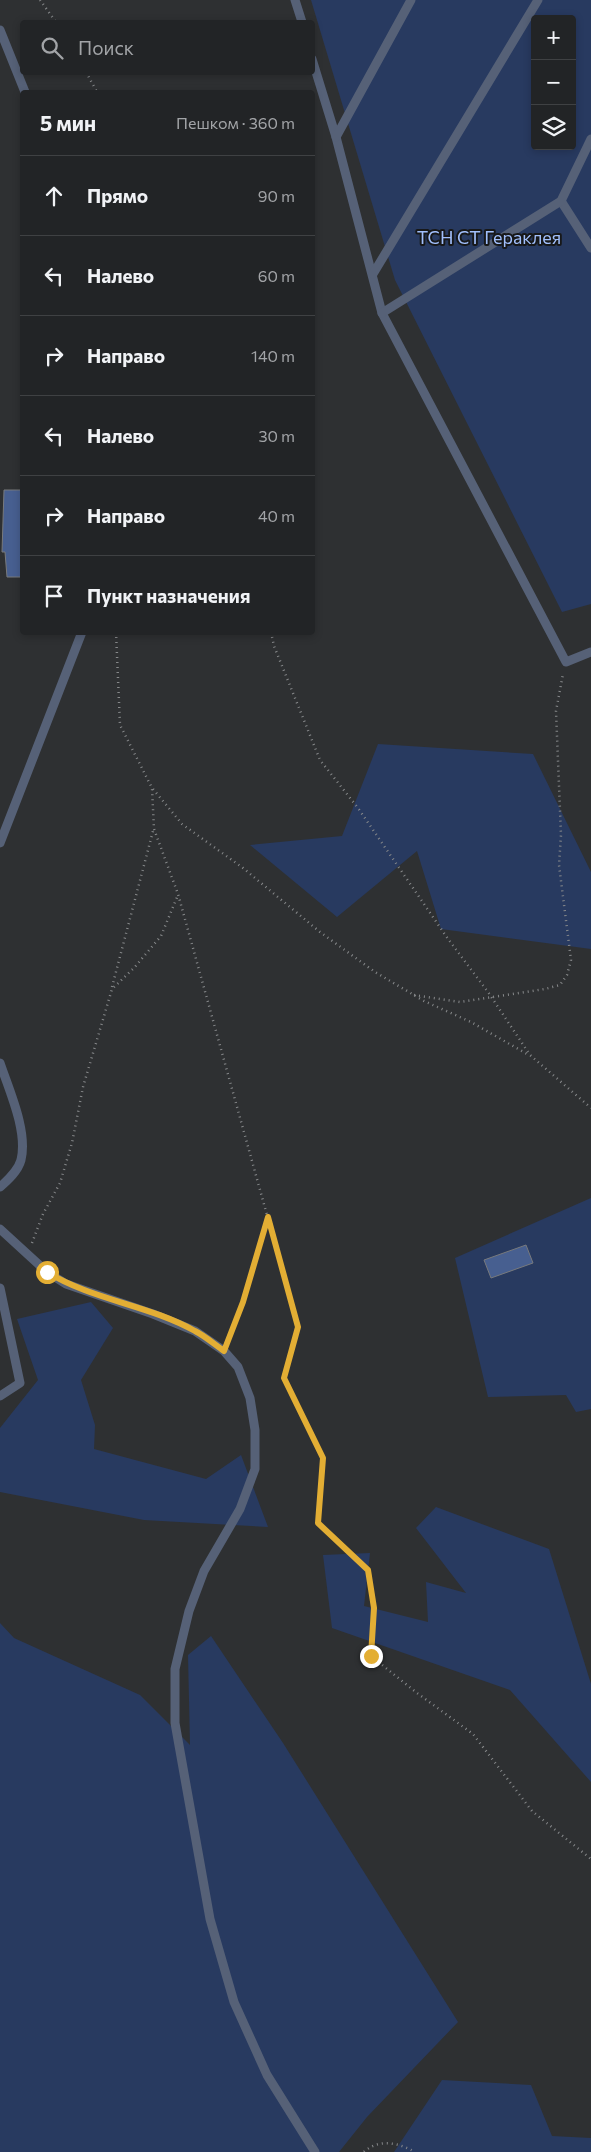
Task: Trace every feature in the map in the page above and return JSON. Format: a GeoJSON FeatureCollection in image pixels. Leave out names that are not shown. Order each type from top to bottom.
{"type":"FeatureCollection","features":[{"type":"Feature","properties":{"kind":"lane"},"geometry":{"type":"LineString","coordinates":[[295,0],[301,20]]}},
{"type":"Feature","properties":{"kind":"lane"},"geometry":{"type":"LineString","coordinates":[[336,137],[411,0]]}},
{"type":"Feature","properties":{"kind":"lane"},"geometry":{"type":"LineString","coordinates":[[373,274],[538,0]]}},
{"type":"Feature","properties":{"kind":"lane"},"geometry":{"type":"LineString","coordinates":[[0,30],[24,90]]}},
{"type":"Feature","properties":{"kind":"lane"},"geometry":{"type":"LineString","coordinates":[[315,69],[336,137],[382,313],[566,662],[591,652]]}},
{"type":"Feature","properties":{"kind":"lane"},"geometry":{"type":"LineString","coordinates":[[382,313],[560,201],[591,139]]}},
{"type":"Feature","properties":{"kind":"lane"},"geometry":{"type":"LineString","coordinates":[[560,201],[591,248]]}},
{"type":"Feature","properties":{"kind":"lane"},"geometry":{"type":"LineString","coordinates":[[0,843],[81,635]]}},
{"type":"Feature","properties":{"kind":"lane"},"geometry":{"type":"LineString","coordinates":[[0,1063],[23,1139],[21,1162],[11,1178],[0,1187]]}},
{"type":"Feature","properties":{"kind":"lane"},"geometry":{"type":"LineString","coordinates":[[0,1229],[47,1272],[66,1284],[153,1314],[195,1331],[224,1351],[238,1367],[250,1398],[255,1430],[255,1469],[240,1509],[204,1571],[188,1611],[175,1669],[175,1723],[210,1919],[234,2002],[267,2075],[315,2152]]}},
{"type":"Feature","properties":{"kind":"lane"},"geometry":{"type":"LineString","coordinates":[[0,1288],[20,1383],[0,1396]]}},
{"type":"Feature","properties":{"kind":"path"},"geometry":{"type":"LineString","coordinates":[[40,0],[55,20]]}},
{"type":"Feature","properties":{"kind":"path"},"geometry":{"type":"LineString","coordinates":[[88,75],[96,90]]}},
{"type":"Feature","properties":{"kind":"path"},"geometry":{"type":"LineString","coordinates":[[116,635],[120,725],[152,788],[182,824],[243,868],[375,972],[414,995],[471,1022],[530,1055],[591,1108]]}},
{"type":"Feature","properties":{"kind":"path"},"geometry":{"type":"LineString","coordinates":[[272,635],[274,646],[320,760],[358,808],[530,1055]]}},
{"type":"Feature","properties":{"kind":"path"},"geometry":{"type":"LineString","coordinates":[[414,995],[460,1002],[545,989],[560,985],[567,975],[571,960],[559,865],[561,835],[556,711],[566,662]]}},
{"type":"Feature","properties":{"kind":"path"},"geometry":{"type":"LineString","coordinates":[[152,788],[154,829],[178,894],[298,1327],[284,1378],[323,1458],[318,1523],[368,1570],[374,1608],[371,1656],[416,1693],[473,1734],[532,1811],[591,1859]]}},
{"type":"Feature","properties":{"kind":"path"},"geometry":{"type":"LineString","coordinates":[[28,1254],[42,1214],[60,1183],[72,1143],[83,1087],[112,989],[154,829]]}},
{"type":"Feature","properties":{"kind":"path"},"geometry":{"type":"LineString","coordinates":[[112,989],[134,968],[161,936],[178,894]]}},
{"type":"Feature","properties":{"kind":"path"},"geometry":{"type":"LineString","coordinates":[[224,1351],[243,1302],[268,1217]]}},
{"type":"Feature","properties":{"kind":"path"},"geometry":{"type":"LineString","coordinates":[[364,2152],[371,2146],[389,2142],[415,2152]]}},
{"type":"Feature","properties":{"kind":"green space","name":"ТСН СТ Гераклея"},"geometry":{"type":"Polygon","coordinates":[[[311,0],[591,0],[591,604],[562,612],[395,280],[311,0]]]}},
{"type":"Feature","properties":{"kind":"green space"},"geometry":{"type":"Polygon","coordinates":[[[378,744],[533,754],[591,872],[591,949],[441,929],[417,851],[337,917],[250,845],[342,836],[378,744]]]}},
{"type":"Feature","properties":{"kind":"green space"},"geometry":{"type":"Polygon","coordinates":[[[591,1198],[591,1409],[576,1412],[566,1395],[488,1397],[455,1258],[591,1198]]]}},
{"type":"Feature","properties":{"kind":"green space"},"geometry":{"type":"Polygon","coordinates":[[[91,1302],[113,1328],[81,1380],[95,1425],[94,1449],[206,1479],[241,1455],[268,1527],[144,1520],[0,1492],[0,1428],[38,1380],[17,1319],[91,1302]]]}},
{"type":"Feature","properties":{"kind":"green space"},"geometry":{"type":"Polygon","coordinates":[[[436,1507],[549,1549],[591,1684],[591,1782],[510,1690],[332,1628],[323,1555],[370,1553],[364,1606],[428,1622],[426,1582],[466,1593],[416,1528],[436,1507]]]}},
{"type":"Feature","properties":{"kind":"green space"},"geometry":{"type":"Polygon","coordinates":[[[0,1623],[14,1638],[140,1695],[190,1745],[188,1655],[211,1636],[283,1743],[458,2022],[367,2117],[339,2152],[0,2152],[0,1623]]]}},
{"type":"Feature","properties":{"kind":"green space"},"geometry":{"type":"Polygon","coordinates":[[[442,2080],[531,2085],[552,2136],[591,2138],[591,2152],[394,2152],[442,2080]]]}},
{"type":"Feature","properties":{"kind":"building"},"geometry":{"type":"Polygon","coordinates":[[[4,490],[20,490],[20,577],[7,577],[5,552],[2,552],[4,490]]]}},
{"type":"Feature","properties":{"kind":"building"},"geometry":{"type":"Polygon","coordinates":[[[526,1245],[533,1263],[491,1278],[484,1260],[526,1245]]]}},
{"type":"Feature","properties":{"kind":"route"},"geometry":{"type":"LineString","coordinates":[[47,1272],[66,1284],[153,1314],[195,1331],[224,1351],[243,1302],[268,1217],[298,1327],[284,1378],[323,1458],[318,1523],[368,1570],[374,1608],[371,1656]]}}]}
